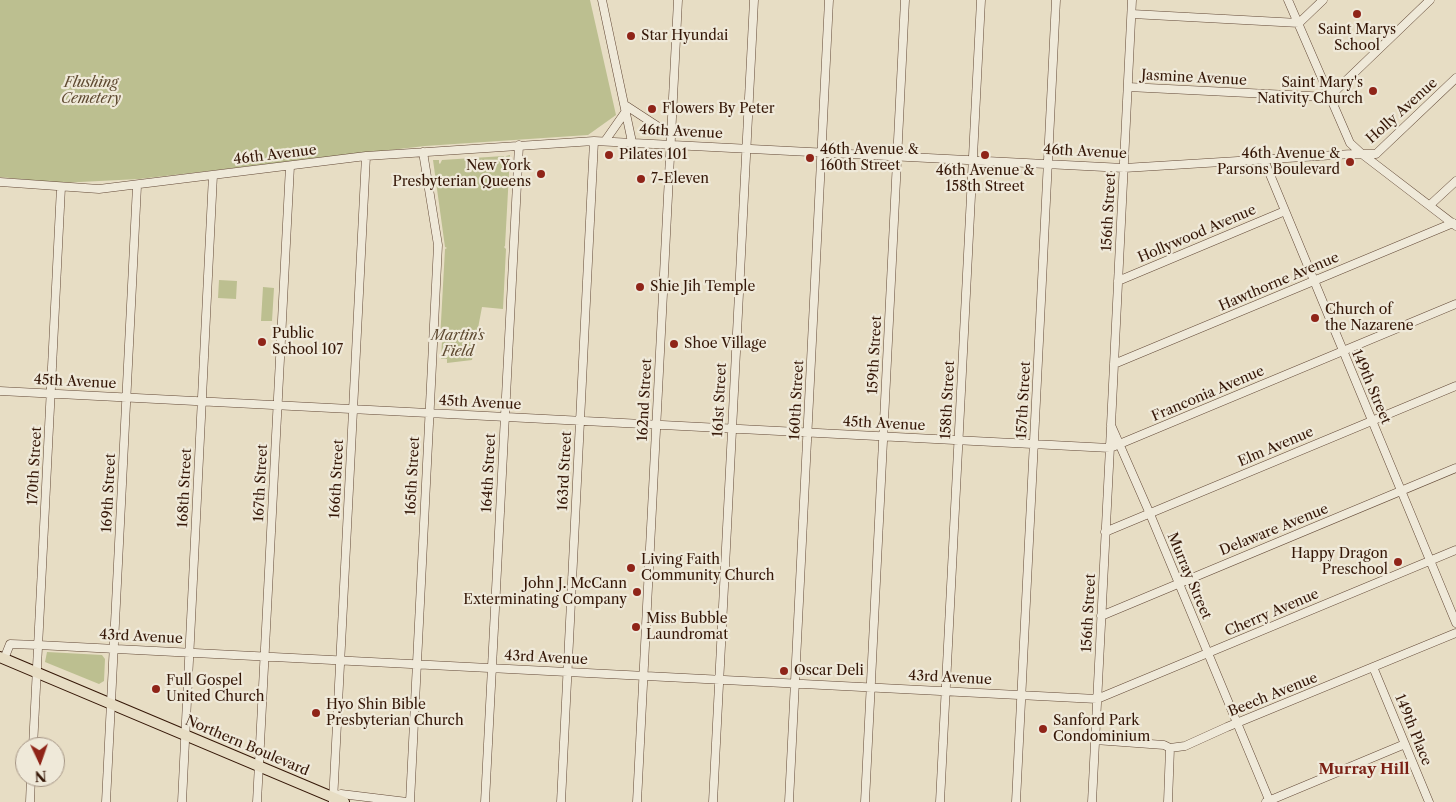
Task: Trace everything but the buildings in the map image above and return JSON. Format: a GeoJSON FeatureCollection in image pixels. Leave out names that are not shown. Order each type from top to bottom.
{"type":"FeatureCollection","features":[{"type":"Feature","properties":{"kind":"main road","name":"Northern Boulevard"},"geometry":{"type":"LineString","coordinates":[[2,658],[260,766],[333,799],[344,802]]}},
{"type":"Feature","properties":{"kind":"street"},"geometry":{"type":"LineString","coordinates":[[602,0],[632,142]]}},
{"type":"Feature","properties":{"kind":"street","name":"162nd Street"},"geometry":{"type":"LineString","coordinates":[[637,802],[678,0]]}},
{"type":"Feature","properties":{"kind":"street","name":"161st Street"},"geometry":{"type":"LineString","coordinates":[[713,802],[754,0]]}},
{"type":"Feature","properties":{"kind":"street","name":"160th Street"},"geometry":{"type":"LineString","coordinates":[[789,802],[830,0]]}},
{"type":"Feature","properties":{"kind":"street","name":"159th Street"},"geometry":{"type":"LineString","coordinates":[[865,802],[905,0]]}},
{"type":"Feature","properties":{"kind":"street","name":"158th Street"},"geometry":{"type":"LineString","coordinates":[[940,802],[981,0]]}},
{"type":"Feature","properties":{"kind":"street","name":"157th Street"},"geometry":{"type":"LineString","coordinates":[[1016,802],[1056,0]]}},
{"type":"Feature","properties":{"kind":"street","name":"156th Street"},"geometry":{"type":"LineString","coordinates":[[1092,802],[1132,0]]}},
{"type":"Feature","properties":{"kind":"street"},"geometry":{"type":"LineString","coordinates":[[1288,0],[1350,143],[1454,224]]}},
{"type":"Feature","properties":{"kind":"street"},"geometry":{"type":"LineString","coordinates":[[1132,14],[1299,23],[1323,0]]}},
{"type":"Feature","properties":{"kind":"street"},"geometry":{"type":"LineString","coordinates":[[1329,97],[1430,0]]}},
{"type":"Feature","properties":{"kind":"street","name":"Holly Avenue"},"geometry":{"type":"LineString","coordinates":[[1362,154],[1376,154],[1456,78]]}},
{"type":"Feature","properties":{"kind":"street","name":"Jasmine Avenue"},"geometry":{"type":"LineString","coordinates":[[1128,87],[1329,97]]}},
{"type":"Feature","properties":{"kind":"street"},"geometry":{"type":"LineString","coordinates":[[625,108],[671,135]]}},
{"type":"Feature","properties":{"kind":"street"},"geometry":{"type":"LineString","coordinates":[[605,141],[625,108]]}},
{"type":"Feature","properties":{"kind":"street","name":"46th Avenue"},"geometry":{"type":"LineString","coordinates":[[0,182],[99,189],[137,186],[366,156],[594,141],[1124,168],[1362,154]]}},
{"type":"Feature","properties":{"kind":"street","name":"163rd Street"},"geometry":{"type":"LineString","coordinates":[[561,802],[594,141]]}},
{"type":"Feature","properties":{"kind":"street","name":"164th Street"},"geometry":{"type":"LineString","coordinates":[[485,802],[518,145]]}},
{"type":"Feature","properties":{"kind":"street","name":"165th Street"},"geometry":{"type":"LineString","coordinates":[[408,802],[438,245],[424,152]]}},
{"type":"Feature","properties":{"kind":"street","name":"166th Street"},"geometry":{"type":"LineString","coordinates":[[333,799],[366,156]]}},
{"type":"Feature","properties":{"kind":"street","name":"149th Street"},"geometry":{"type":"LineString","coordinates":[[1264,160],[1456,624]]}},
{"type":"Feature","properties":{"kind":"street","name":"167th Street"},"geometry":{"type":"LineString","coordinates":[[258,802],[290,166]]}},
{"type":"Feature","properties":{"kind":"street","name":"168th Street"},"geometry":{"type":"LineString","coordinates":[[182,802],[213,175]]}},
{"type":"Feature","properties":{"kind":"street"},"geometry":{"type":"LineString","coordinates":[[1430,205],[1456,180]]}},
{"type":"Feature","properties":{"kind":"street","name":"169th Street"},"geometry":{"type":"LineString","coordinates":[[106,802],[137,186]]}},
{"type":"Feature","properties":{"kind":"street","name":"170th Street"},"geometry":{"type":"LineString","coordinates":[[33,737],[61,187]]}},
{"type":"Feature","properties":{"kind":"street","name":"Hollywood Avenue"},"geometry":{"type":"LineString","coordinates":[[1118,281],[1285,211]]}},
{"type":"Feature","properties":{"kind":"street","name":"Hawthorne Avenue"},"geometry":{"type":"LineString","coordinates":[[1114,364],[1454,224]]}},
{"type":"Feature","properties":{"kind":"street","name":"Franconia Avenue"},"geometry":{"type":"LineString","coordinates":[[958,440],[1110,448],[1456,304]]}},
{"type":"Feature","properties":{"kind":"street","name":"Elm Avenue"},"geometry":{"type":"LineString","coordinates":[[1105,532],[1456,386]]}},
{"type":"Feature","properties":{"kind":"street","name":"45th Avenue"},"geometry":{"type":"LineString","coordinates":[[0,391],[958,440]]}},
{"type":"Feature","properties":{"kind":"street","name":"156th Street"},"geometry":{"type":"LineString","coordinates":[[1111,425],[1120,444]]}},
{"type":"Feature","properties":{"kind":"street","name":"Murray Street"},"geometry":{"type":"LineString","coordinates":[[1120,444],[1268,801]]}},
{"type":"Feature","properties":{"kind":"street","name":"Delaware Avenue"},"geometry":{"type":"LineString","coordinates":[[1101,616],[1456,468]]}},
{"type":"Feature","properties":{"kind":"street","name":"Cherry Avenue"},"geometry":{"type":"LineString","coordinates":[[1097,698],[1456,550]]}},
{"type":"Feature","properties":{"kind":"street","name":"Beech Avenue"},"geometry":{"type":"LineString","coordinates":[[1095,740],[1164,745],[1170,748],[1185,746],[1456,633]]}},
{"type":"Feature","properties":{"kind":"street","name":"43rd Avenue"},"geometry":{"type":"LineString","coordinates":[[2,658],[10,644],[38,645],[1097,698]]}},
{"type":"Feature","properties":{"kind":"street","name":"149th Place"},"geometry":{"type":"LineString","coordinates":[[1373,667],[1429,802]]}},
{"type":"Feature","properties":{"kind":"street"},"geometry":{"type":"LineString","coordinates":[[1268,801],[1405,744]]}},
{"type":"Feature","properties":{"kind":"street"},"geometry":{"type":"LineString","coordinates":[[1168,802],[1170,748]]}},
{"type":"Feature","properties":{"kind":"street"},"geometry":{"type":"LineString","coordinates":[[30,802],[31,787]]}},
{"type":"Feature","properties":{"kind":"street"},"geometry":{"type":"LineString","coordinates":[[333,799],[341,794],[408,802]]}},
{"type":"Feature","properties":{"kind":"green space","name":"Flushing Cemetery"},"geometry":{"type":"Polygon","coordinates":[[[0,0],[590,0],[616,115],[588,135],[425,146],[139,179],[60,183],[0,177],[0,0]]]}},
{"type":"Feature","properties":{"kind":"green space","name":"Martin's Field"},"geometry":{"type":"Polygon","coordinates":[[[510,155],[504,247],[506,249],[503,309],[482,307],[472,360],[447,363],[447,359],[441,359],[442,341],[440,340],[445,249],[447,248],[445,247],[433,160],[439,160],[440,164],[442,160],[504,156],[505,159],[506,156],[510,155]]]}},
{"type":"Feature","properties":{"kind":"green space"},"geometry":{"type":"Polygon","coordinates":[[[219,280],[237,281],[236,299],[218,298],[219,280]]]}},
{"type":"Feature","properties":{"kind":"green space"},"geometry":{"type":"Polygon","coordinates":[[[263,287],[274,288],[272,321],[261,321],[263,287]]]}},
{"type":"Feature","properties":{"kind":"green space"},"geometry":{"type":"Polygon","coordinates":[[[47,652],[102,655],[105,659],[104,681],[99,684],[45,662],[47,652]]]}},
{"type":"Feature","properties":{"kind":"place","name":"Saint Marys School"},"geometry":{"type":"Point","coordinates":[1357,14]}},
{"type":"Feature","properties":{"kind":"place","name":"Star Hyundai"},"geometry":{"type":"Point","coordinates":[631,36]}},
{"type":"Feature","properties":{"kind":"place","name":"Saint Mary's Nativity Church"},"geometry":{"type":"Point","coordinates":[1373,91]}},
{"type":"Feature","properties":{"kind":"place","name":"Flowers By Peter"},"geometry":{"type":"Point","coordinates":[652,109]}},
{"type":"Feature","properties":{"kind":"place","name":"Pilates 101"},"geometry":{"type":"Point","coordinates":[609,155]}},
{"type":"Feature","properties":{"kind":"place","name":"46th Avenue & 158th Street"},"geometry":{"type":"Point","coordinates":[985,155]}},
{"type":"Feature","properties":{"kind":"place","name":"46th Avenue & 160th Street"},"geometry":{"type":"Point","coordinates":[810,158]}},
{"type":"Feature","properties":{"kind":"place","name":"46th Avenue & Parsons Boulevard"},"geometry":{"type":"Point","coordinates":[1350,162]}},
{"type":"Feature","properties":{"kind":"place","name":"New York Presbyterian Queens"},"geometry":{"type":"Point","coordinates":[541,174]}},
{"type":"Feature","properties":{"kind":"place","name":"7-Eleven"},"geometry":{"type":"Point","coordinates":[641,179]}},
{"type":"Feature","properties":{"kind":"place","name":"Shie Jih Temple"},"geometry":{"type":"Point","coordinates":[640,287]}},
{"type":"Feature","properties":{"kind":"place","name":"Church of the Nazarene"},"geometry":{"type":"Point","coordinates":[1315,318]}},
{"type":"Feature","properties":{"kind":"place","name":"Public School 107"},"geometry":{"type":"Point","coordinates":[262,342]}},
{"type":"Feature","properties":{"kind":"place","name":"Shoe Village"},"geometry":{"type":"Point","coordinates":[674,344]}},
{"type":"Feature","properties":{"kind":"place","name":"Happy Dragon Preschool"},"geometry":{"type":"Point","coordinates":[1398,562]}},
{"type":"Feature","properties":{"kind":"place","name":"Living Faith Community Church"},"geometry":{"type":"Point","coordinates":[631,568]}},
{"type":"Feature","properties":{"kind":"place","name":"John J. McCann Exterminating Company"},"geometry":{"type":"Point","coordinates":[637,592]}},
{"type":"Feature","properties":{"kind":"place","name":"Miss Bubble Laundromat"},"geometry":{"type":"Point","coordinates":[636,627]}},
{"type":"Feature","properties":{"kind":"place","name":"Oscar Deli"},"geometry":{"type":"Point","coordinates":[784,671]}},
{"type":"Feature","properties":{"kind":"place","name":"Full Gospel United Church"},"geometry":{"type":"Point","coordinates":[156,689]}},
{"type":"Feature","properties":{"kind":"place","name":"Hyo Shin Bible Presbyterian Church"},"geometry":{"type":"Point","coordinates":[316,713]}},
{"type":"Feature","properties":{"kind":"place","name":"Sanford Park Condominium"},"geometry":{"type":"Point","coordinates":[1043,729]}},
{"type":"Feature","properties":{"kind":"district","name":"Murray Hill"},"geometry":{"type":"Point","coordinates":[1364,770]}}]}
